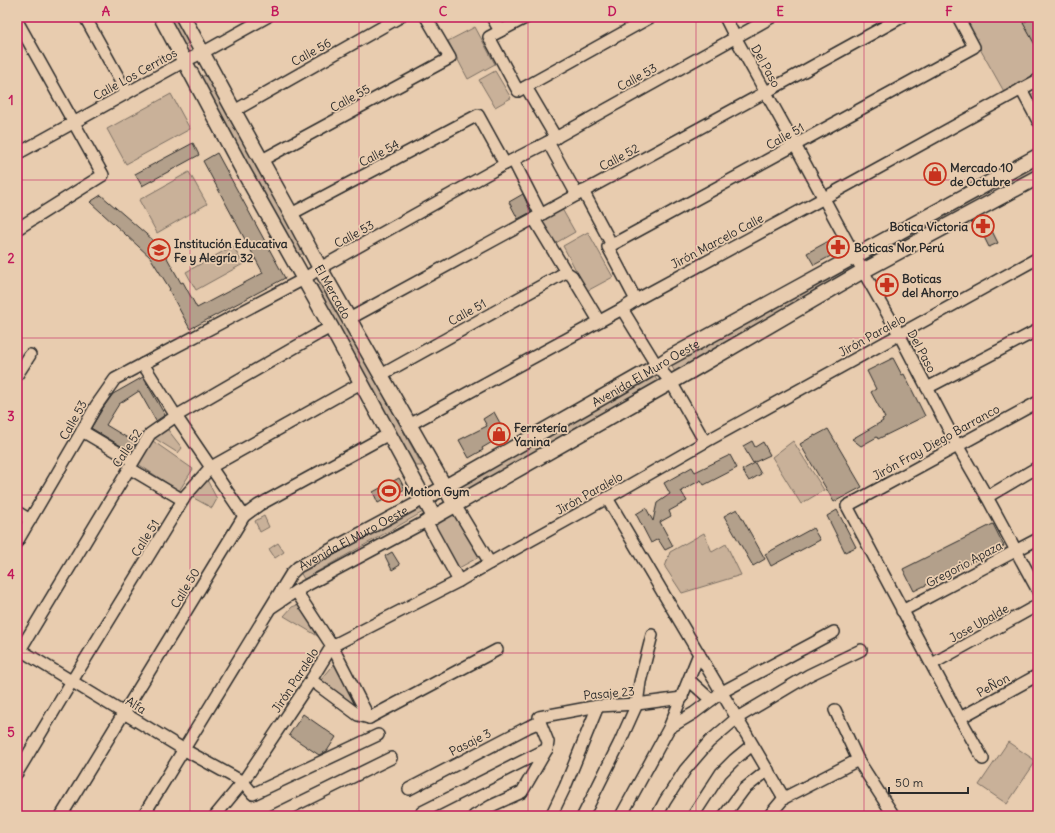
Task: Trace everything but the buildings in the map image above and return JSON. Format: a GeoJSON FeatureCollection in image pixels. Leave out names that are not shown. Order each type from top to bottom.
{"type":"FeatureCollection","features":[{"type":"Feature","properties":{"kind":"main road","name":"El Mercado"},"geometry":{"type":"LineString","coordinates":[[161,17],[242,169],[424,499],[430,519]]}},
{"type":"Feature","properties":{"kind":"main road","name":"El Mercado"},"geometry":{"type":"LineString","coordinates":[[183,17],[292,214],[320,268],[455,505]]}},
{"type":"Feature","properties":{"kind":"main road","name":"Avenida El Muro Oeste"},"geometry":{"type":"LineString","coordinates":[[424,499],[669,358],[1038,156]]}},
{"type":"Feature","properties":{"kind":"main road","name":"Avenida El Muro Oeste"},"geometry":{"type":"LineString","coordinates":[[430,519],[863,271],[1038,177]]}},
{"type":"Feature","properties":{"kind":"street"},"geometry":{"type":"LineString","coordinates":[[85,17],[127,93]]}},
{"type":"Feature","properties":{"kind":"street","name":"Calle Los Cerritos"},"geometry":{"type":"LineString","coordinates":[[18,150],[74,123],[267,17]]}},
{"type":"Feature","properties":{"kind":"street","name":"Calle 56"},"geometry":{"type":"LineString","coordinates":[[234,111],[400,17]]}},
{"type":"Feature","properties":{"kind":"street","name":"Calle 55"},"geometry":{"type":"LineString","coordinates":[[262,160],[450,58],[426,17]]}},
{"type":"Feature","properties":{"kind":"street"},"geometry":{"type":"LineString","coordinates":[[492,17],[500,31]]}},
{"type":"Feature","properties":{"kind":"street"},"geometry":{"type":"LineString","coordinates":[[527,17],[489,37],[552,140],[610,246],[636,300]]}},
{"type":"Feature","properties":{"kind":"street"},"geometry":{"type":"LineString","coordinates":[[522,89],[651,17]]}},
{"type":"Feature","properties":{"kind":"street","name":"Del Paso"},"geometry":{"type":"LineString","coordinates":[[725,17],[1038,591]]}},
{"type":"Feature","properties":{"kind":"street","name":"Calle 53"},"geometry":{"type":"LineString","coordinates":[[17,542],[96,406],[115,379],[304,279],[320,268],[509,162],[552,140],[772,17]]}},
{"type":"Feature","properties":{"kind":"street","name":"Calle 52"},"geometry":{"type":"LineString","coordinates":[[349,319],[902,17]]}},
{"type":"Feature","properties":{"kind":"street","name":"Calle 51"},"geometry":{"type":"LineString","coordinates":[[610,246],[974,47],[958,17]]}},
{"type":"Feature","properties":{"kind":"street"},"geometry":{"type":"LineString","coordinates":[[17,22],[103,175],[17,228]]}},
{"type":"Feature","properties":{"kind":"street","name":"Jirón Marcelo Calle"},"geometry":{"type":"LineString","coordinates":[[409,425],[1021,89],[1037,82]]}},
{"type":"Feature","properties":{"kind":"street"},"geometry":{"type":"LineString","coordinates":[[1021,89],[1038,122]]}},
{"type":"Feature","properties":{"kind":"street","name":"Calle 54"},"geometry":{"type":"LineString","coordinates":[[292,214],[478,115],[509,162]]}},
{"type":"Feature","properties":{"kind":"street"},"geometry":{"type":"LineString","coordinates":[[509,162],[566,272],[572,276],[598,321]]}},
{"type":"Feature","properties":{"kind":"street","name":"Jirón Paralelo"},"geometry":{"type":"LineString","coordinates":[[215,816],[243,782],[332,646],[460,581],[490,562],[1038,258]]}},
{"type":"Feature","properties":{"kind":"street","name":"Calle 51"},"geometry":{"type":"LineString","coordinates":[[381,375],[566,272]]}},
{"type":"Feature","properties":{"kind":"street"},"geometry":{"type":"LineString","coordinates":[[622,309],[656,366],[671,382],[705,442]]}},
{"type":"Feature","properties":{"kind":"street","name":"Calle 52"},"geometry":{"type":"LineString","coordinates":[[18,651],[150,434],[176,416],[318,334],[331,328]]}},
{"type":"Feature","properties":{"kind":"street"},"geometry":{"type":"LineString","coordinates":[[927,388],[1038,330]]}},
{"type":"Feature","properties":{"kind":"street"},"geometry":{"type":"LineString","coordinates":[[17,375],[30,356]]}},
{"type":"Feature","properties":{"kind":"street"},"geometry":{"type":"LineString","coordinates":[[143,364],[176,416],[244,516]]}},
{"type":"Feature","properties":{"kind":"street","name":"Calle 51"},"geometry":{"type":"LineString","coordinates":[[17,773],[186,495],[211,467],[361,383]]}},
{"type":"Feature","properties":{"kind":"street","name":"Jirón Fray Diego Barranco"},"geometry":{"type":"LineString","coordinates":[[902,611],[846,506],[1038,402]]}},
{"type":"Feature","properties":{"kind":"street"},"geometry":{"type":"LineString","coordinates":[[82,431],[183,500]]}},
{"type":"Feature","properties":{"kind":"street","name":"Calle 50"},"geometry":{"type":"LineString","coordinates":[[62,816],[244,516],[259,505],[389,434]]}},
{"type":"Feature","properties":{"kind":"street"},"geometry":{"type":"LineString","coordinates":[[987,497],[1038,468]]}},
{"type":"Feature","properties":{"kind":"street"},"geometry":{"type":"LineString","coordinates":[[607,498],[784,798]]}},
{"type":"Feature","properties":{"kind":"street","name":"Avenida El Muro Oeste"},"geometry":{"type":"LineString","coordinates":[[143,816],[290,574],[298,567],[424,499]]}},
{"type":"Feature","properties":{"kind":"street","name":"El Mercado"},"geometry":{"type":"LineString","coordinates":[[455,505],[490,562]]}},
{"type":"Feature","properties":{"kind":"street"},"geometry":{"type":"LineString","coordinates":[[17,512],[30,520]]}},
{"type":"Feature","properties":{"kind":"street"},"geometry":{"type":"LineString","coordinates":[[430,519],[460,581]]}},
{"type":"Feature","properties":{"kind":"street","name":"Avenida El Muro Oeste"},"geometry":{"type":"LineString","coordinates":[[270,608],[296,591],[430,519]]}},
{"type":"Feature","properties":{"kind":"street","name":"Gregorio Apaza"},"geometry":{"type":"LineString","coordinates":[[902,611],[1038,539]]}},
{"type":"Feature","properties":{"kind":"street"},"geometry":{"type":"LineString","coordinates":[[296,591],[332,646],[369,718]]}},
{"type":"Feature","properties":{"kind":"street","name":"Jose Ubalde"},"geometry":{"type":"LineString","coordinates":[[932,664],[1038,606]]}},
{"type":"Feature","properties":{"kind":"street"},"geometry":{"type":"LineString","coordinates":[[902,611],[983,759]]}},
{"type":"Feature","properties":{"kind":"street"},"geometry":{"type":"LineString","coordinates":[[669,728],[694,713],[722,692],[834,632]]}},
{"type":"Feature","properties":{"kind":"street"},"geometry":{"type":"LineString","coordinates":[[583,816],[619,744],[636,704],[652,635]]}},
{"type":"Feature","properties":{"kind":"street"},"geometry":{"type":"LineString","coordinates":[[311,680],[358,715],[369,718],[497,650]]}},
{"type":"Feature","properties":{"kind":"street"},"geometry":{"type":"LineString","coordinates":[[657,816],[685,770],[709,742],[737,718],[809,675],[861,650]]}},
{"type":"Feature","properties":{"kind":"street","name":"Alfa"},"geometry":{"type":"LineString","coordinates":[[18,651],[72,681],[183,749],[243,782],[253,794],[378,735]]}},
{"type":"Feature","properties":{"kind":"street"},"geometry":{"type":"LineString","coordinates":[[620,816],[669,728],[699,654]]}},
{"type":"Feature","properties":{"kind":"street","name":"PeÑon"},"geometry":{"type":"LineString","coordinates":[[960,718],[1038,675]]}},
{"type":"Feature","properties":{"kind":"street"},"geometry":{"type":"LineString","coordinates":[[689,680],[711,700]]}},
{"type":"Feature","properties":{"kind":"street","name":"Pasaje 23"},"geometry":{"type":"LineString","coordinates":[[540,720],[598,706],[636,704],[682,698]]}},
{"type":"Feature","properties":{"kind":"street"},"geometry":{"type":"LineString","coordinates":[[551,816],[565,787],[598,706]]}},
{"type":"Feature","properties":{"kind":"street"},"geometry":{"type":"LineString","coordinates":[[835,710],[858,760],[894,816]]}},
{"type":"Feature","properties":{"kind":"street"},"geometry":{"type":"LineString","coordinates":[[474,816],[491,806],[522,792],[547,749],[548,742],[540,720]]}},
{"type":"Feature","properties":{"kind":"street","name":"Pasaje 3"},"geometry":{"type":"LineString","coordinates":[[409,789],[540,720]]}},
{"type":"Feature","properties":{"kind":"street"},"geometry":{"type":"LineString","coordinates":[[693,816],[721,773],[752,744]]}},
{"type":"Feature","properties":{"kind":"street"},"geometry":{"type":"LineString","coordinates":[[422,812],[547,749]]}},
{"type":"Feature","properties":{"kind":"street"},"geometry":{"type":"LineString","coordinates":[[274,816],[391,758]]}},
{"type":"Feature","properties":{"kind":"street"},"geometry":{"type":"LineString","coordinates":[[769,816],[784,798],[858,760]]}},
{"type":"Feature","properties":{"kind":"street"},"geometry":{"type":"LineString","coordinates":[[724,816],[729,807],[744,789],[768,770]]}},
{"type":"Feature","properties":{"kind":"shaded area"},"geometry":{"type":"Polygon","coordinates":[[[165,17],[175,17],[189,43],[182,46],[165,17]]]}},
{"type":"Feature","properties":{"kind":"shaded area"},"geometry":{"type":"Polygon","coordinates":[[[962,17],[1020,17],[1038,50],[1038,77],[1006,95],[962,17]]]}},
{"type":"Feature","properties":{"kind":"shaded area"},"geometry":{"type":"Polygon","coordinates":[[[475,27],[495,64],[468,79],[448,41],[475,27]]]}},
{"type":"Feature","properties":{"kind":"shaded area"},"geometry":{"type":"Polygon","coordinates":[[[495,71],[511,98],[495,107],[479,80],[495,71]]]}},
{"type":"Feature","properties":{"kind":"shaded area"},"geometry":{"type":"Polygon","coordinates":[[[208,74],[304,253],[296,257],[198,78],[208,74]]]}},
{"type":"Feature","properties":{"kind":"shaded area"},"geometry":{"type":"Polygon","coordinates":[[[1036,92],[1038,96],[1038,110],[1030,95],[1036,92]]]}},
{"type":"Feature","properties":{"kind":"shaded area"},"geometry":{"type":"Polygon","coordinates":[[[171,94],[190,129],[126,164],[107,129],[171,94]]]}},
{"type":"Feature","properties":{"kind":"shaded area"},"geometry":{"type":"Polygon","coordinates":[[[1038,165],[1038,173],[866,264],[862,258],[1038,165]]]}},
{"type":"Feature","properties":{"kind":"shaded area"},"geometry":{"type":"Polygon","coordinates":[[[189,172],[207,204],[157,233],[139,200],[189,172]]]}},
{"type":"Feature","properties":{"kind":"shaded area"},"geometry":{"type":"Polygon","coordinates":[[[562,209],[575,232],[554,244],[541,221],[562,209]]]}},
{"type":"Feature","properties":{"kind":"shaded area"},"geometry":{"type":"Polygon","coordinates":[[[588,232],[613,277],[587,291],[563,246],[588,232]]]}},
{"type":"Feature","properties":{"kind":"shaded area"},"geometry":{"type":"Polygon","coordinates":[[[233,246],[243,264],[196,290],[186,272],[233,246]]]}},
{"type":"Feature","properties":{"kind":"shaded area"},"geometry":{"type":"Polygon","coordinates":[[[847,267],[851,275],[675,372],[671,365],[847,267]]]}},
{"type":"Feature","properties":{"kind":"shaded area"},"geometry":{"type":"Polygon","coordinates":[[[322,283],[422,466],[409,466],[313,288],[322,283]]]}},
{"type":"Feature","properties":{"kind":"shaded area"},"geometry":{"type":"Polygon","coordinates":[[[653,374],[658,382],[462,493],[457,485],[653,374]]]}},
{"type":"Feature","properties":{"kind":"shaded area"},"geometry":{"type":"Polygon","coordinates":[[[165,426],[182,448],[178,453],[151,436],[165,426]]]}},
{"type":"Feature","properties":{"kind":"shaded area"},"geometry":{"type":"Polygon","coordinates":[[[150,439],[193,469],[179,491],[135,462],[150,439]]]}},
{"type":"Feature","properties":{"kind":"shaded area"},"geometry":{"type":"Polygon","coordinates":[[[793,441],[824,490],[801,504],[772,457],[793,441]]]}},
{"type":"Feature","properties":{"kind":"shaded area"},"geometry":{"type":"Polygon","coordinates":[[[207,480],[217,499],[212,508],[190,496],[207,480]]]}},
{"type":"Feature","properties":{"kind":"shaded area"},"geometry":{"type":"Polygon","coordinates":[[[419,505],[423,512],[304,579],[300,572],[419,505]]]}},
{"type":"Feature","properties":{"kind":"shaded area"},"geometry":{"type":"Polygon","coordinates":[[[456,513],[479,557],[457,569],[434,525],[456,513]]]}},
{"type":"Feature","properties":{"kind":"shaded area"},"geometry":{"type":"Polygon","coordinates":[[[264,516],[269,527],[260,532],[255,521],[264,516]]]}},
{"type":"Feature","properties":{"kind":"shaded area"},"geometry":{"type":"Polygon","coordinates":[[[704,533],[712,552],[726,544],[741,575],[682,593],[665,567],[670,552],[704,533]]]}},
{"type":"Feature","properties":{"kind":"shaded area"},"geometry":{"type":"Polygon","coordinates":[[[278,543],[284,552],[275,558],[269,549],[278,543]]]}},
{"type":"Feature","properties":{"kind":"shaded area"},"geometry":{"type":"Polygon","coordinates":[[[300,604],[321,638],[284,616],[292,607],[300,604]]]}},
{"type":"Feature","properties":{"kind":"shaded area"},"geometry":{"type":"Polygon","coordinates":[[[336,662],[360,710],[321,680],[336,662]]]}},
{"type":"Feature","properties":{"kind":"shaded area"},"geometry":{"type":"Polygon","coordinates":[[[1008,742],[1036,761],[1007,804],[979,785],[1008,742]]]}},
{"type":"Feature","properties":{"kind":"place","name":"Mercado 10 de Octubre"},"geometry":{"type":"Point","coordinates":[935,174]}},
{"type":"Feature","properties":{"kind":"place","name":"Botica Victoria"},"geometry":{"type":"Point","coordinates":[983,226]}},
{"type":"Feature","properties":{"kind":"place","name":"Boticas Nor Perú"},"geometry":{"type":"Point","coordinates":[838,247]}},
{"type":"Feature","properties":{"kind":"place","name":"Institución Educativa Fe y Alegría 32"},"geometry":{"type":"Point","coordinates":[159,250]}},
{"type":"Feature","properties":{"kind":"place","name":"Boticas del Ahorro"},"geometry":{"type":"Point","coordinates":[887,285]}},
{"type":"Feature","properties":{"kind":"place","name":"Ferretería Yanina"},"geometry":{"type":"Point","coordinates":[499,434]}},
{"type":"Feature","properties":{"kind":"place","name":"Motion Gym"},"geometry":{"type":"Point","coordinates":[389,491]}}]}
